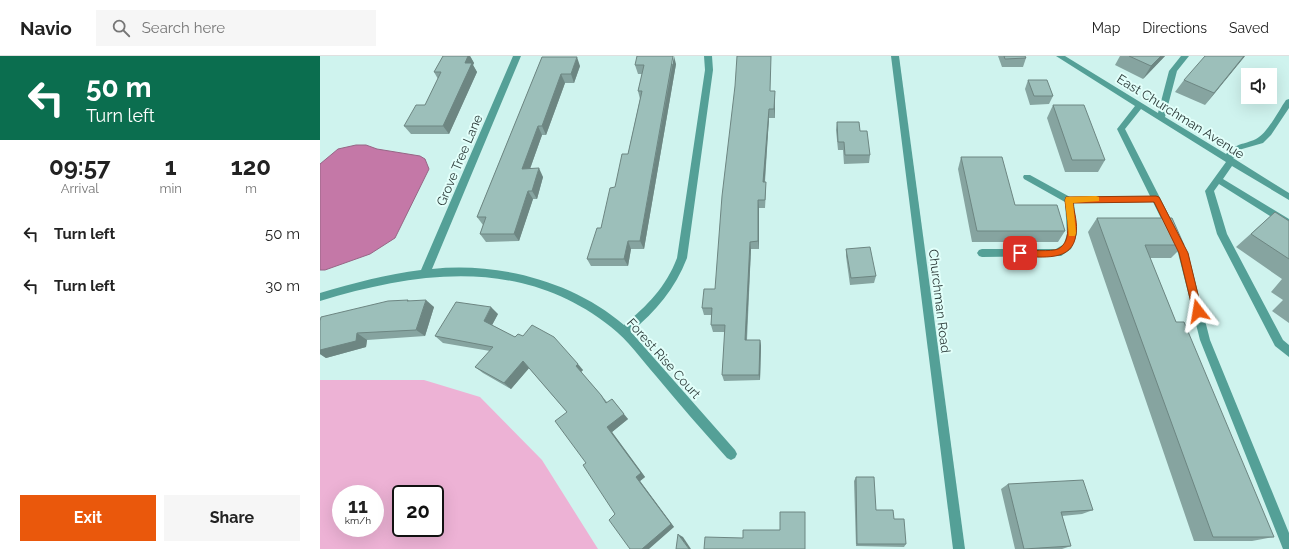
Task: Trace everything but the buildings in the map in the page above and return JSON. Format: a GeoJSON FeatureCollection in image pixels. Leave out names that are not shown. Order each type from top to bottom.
{"type":"FeatureCollection","features":[{"type":"Feature","properties":{"kind":"street","name":"Grove Tree Lane"},"geometry":{"type":"LineString","coordinates":[[425,274],[517,56]]}},
{"type":"Feature","properties":{"kind":"street"},"geometry":{"type":"LineString","coordinates":[[623,332],[646,314],[658,300],[668,287],[678,267],[685,240],[700,135],[709,70],[708,56]]}},
{"type":"Feature","properties":{"kind":"street","name":"Churchman Road"},"geometry":{"type":"LineString","coordinates":[[895,56],[960,549]]}},
{"type":"Feature","properties":{"kind":"street","name":"East Churchman Avenue"},"geometry":{"type":"LineString","coordinates":[[1060,56],[1289,197]]}},
{"type":"Feature","properties":{"kind":"street"},"geometry":{"type":"LineString","coordinates":[[1161,118],[1173,71],[1185,56]]}},
{"type":"Feature","properties":{"kind":"street"},"geometry":{"type":"LineString","coordinates":[[1289,102],[1268,133],[1260,141],[1239,148],[1229,160],[1218,180],[1209,191],[1222,234],[1278,343],[1289,352]]}},
{"type":"Feature","properties":{"kind":"street"},"geometry":{"type":"LineString","coordinates":[[1140,105],[1121,129],[1183,253],[1205,340],[1289,549]]}},
{"type":"Feature","properties":{"kind":"street"},"geometry":{"type":"LineString","coordinates":[[1027,177],[1069,200],[1156,199]]}},
{"type":"Feature","properties":{"kind":"street"},"geometry":{"type":"LineString","coordinates":[[1218,180],[1289,224]]}},
{"type":"Feature","properties":{"kind":"street"},"geometry":{"type":"LineString","coordinates":[[982,253],[1058,253],[1068,246],[1072,234],[1069,200]]}},
{"type":"Feature","properties":{"kind":"street","name":"Forest Rise Court"},"geometry":{"type":"LineString","coordinates":[[320,297],[382,279],[443,271],[472,272],[522,278],[543,284],[585,304],[623,332],[731,454]]}},
{"type":"Feature","properties":{"kind":"shaded area"},"geometry":{"type":"Polygon","coordinates":[[[356,145],[366,145],[377,149],[420,156],[425,159],[429,169],[395,238],[370,254],[325,270],[320,270],[320,164],[338,149],[356,145]]]}},
{"type":"Feature","properties":{"kind":"shaded area"},"geometry":{"type":"Polygon","coordinates":[[[320,380],[424,380],[480,397],[542,460],[598,549],[320,549],[320,380]]]}},
{"type":"Feature","properties":{"kind":"slow traffic"},"geometry":{"type":"LineString","coordinates":[[1072,233],[1069,200],[1096,199]]}},
{"type":"Feature","properties":{"kind":"route"},"geometry":{"type":"LineString","coordinates":[[1020,253],[1058,253],[1068,246],[1072,234],[1069,200],[1156,199],[1183,253],[1198,311]]}}]}
